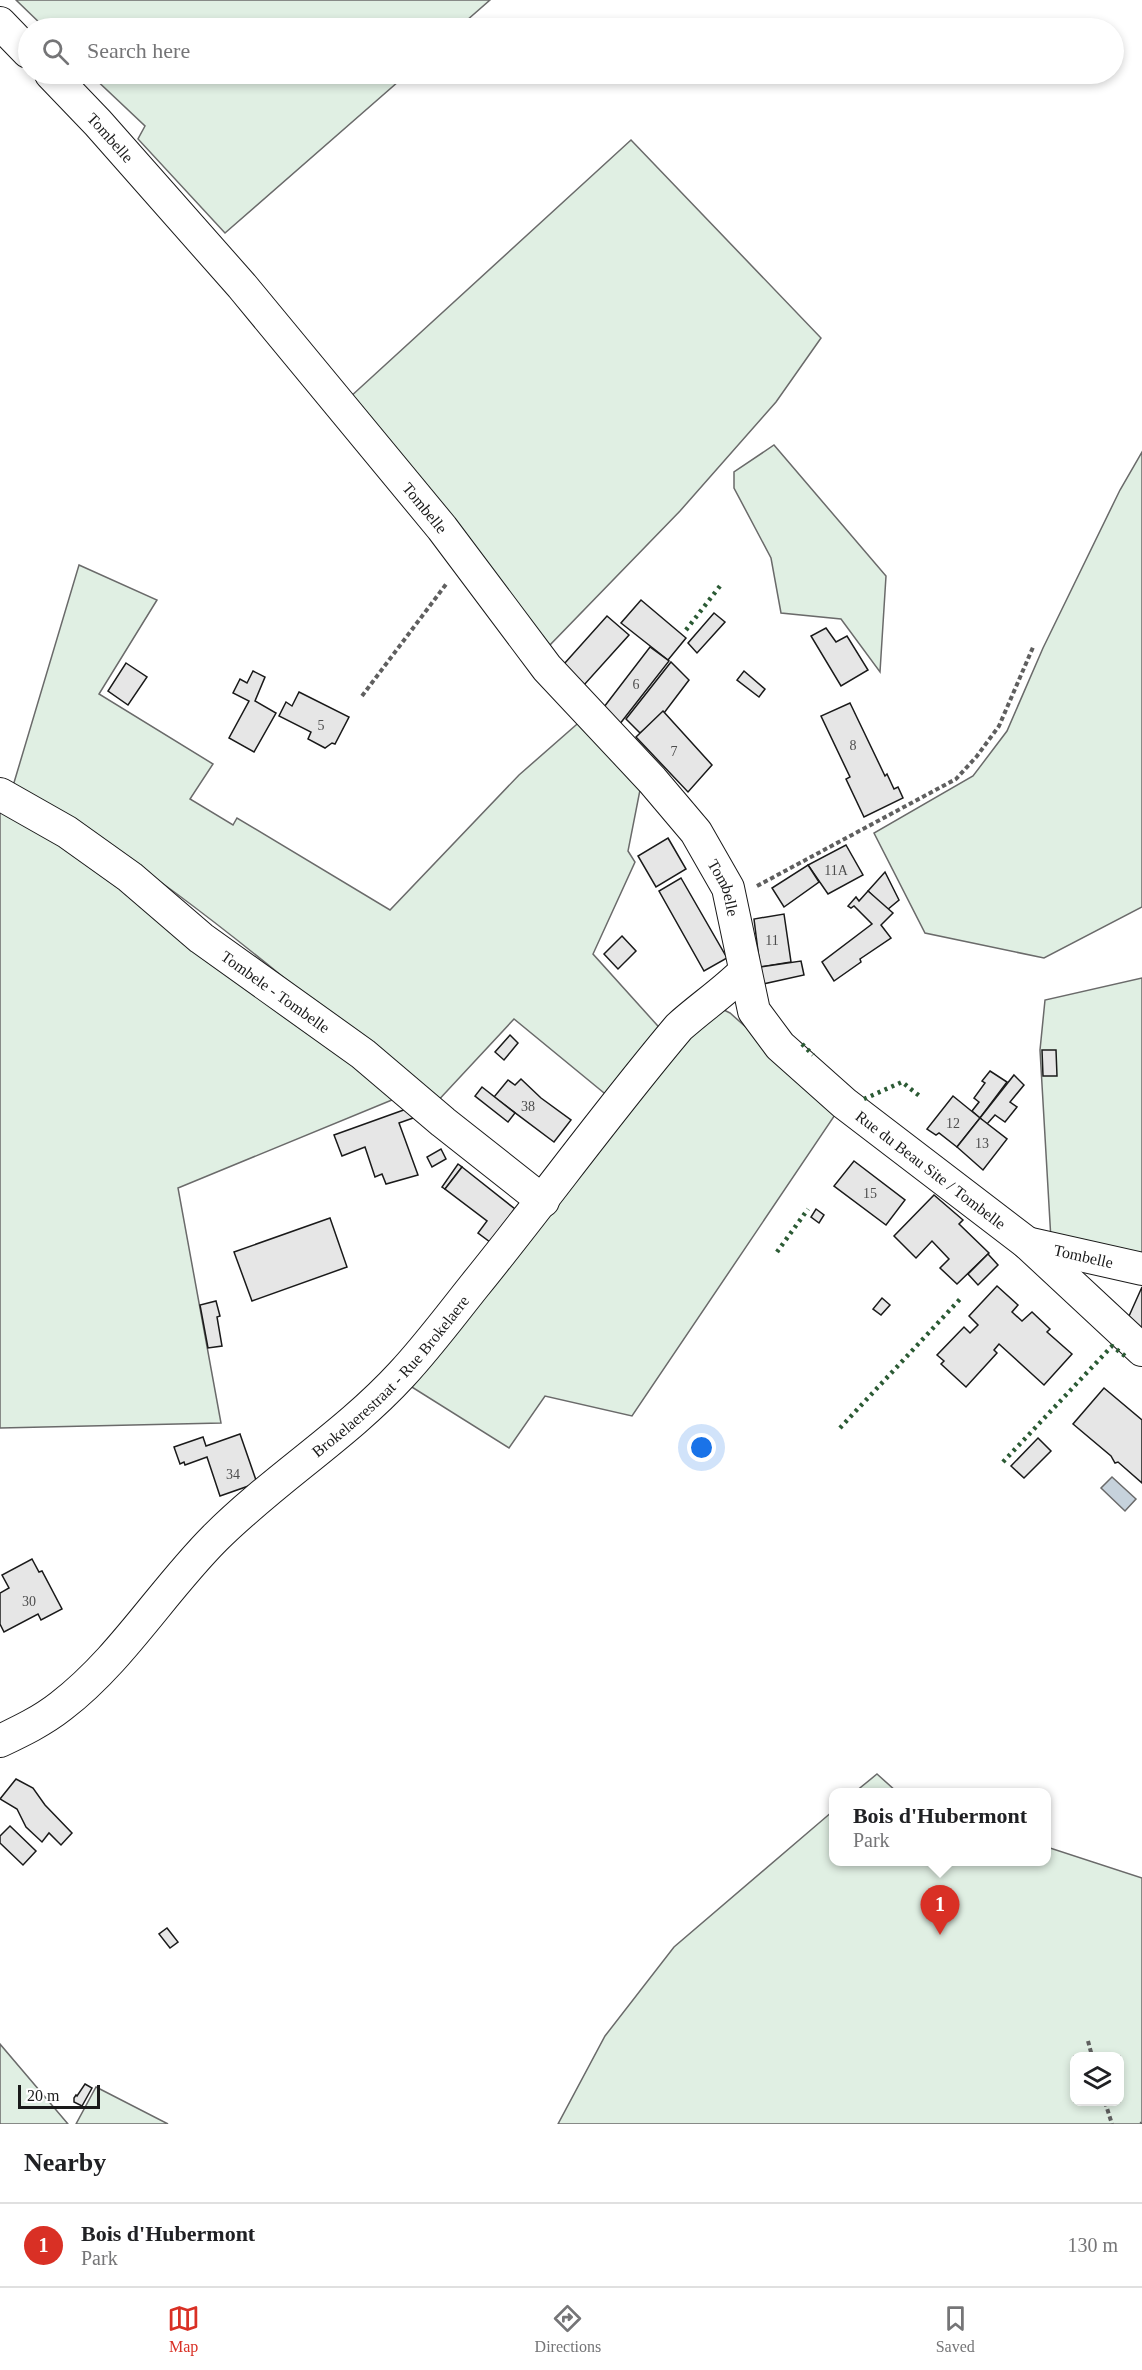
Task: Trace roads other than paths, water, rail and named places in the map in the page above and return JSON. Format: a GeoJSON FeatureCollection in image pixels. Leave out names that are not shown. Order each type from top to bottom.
{"type":"FeatureCollection","features":[{"type":"Feature","properties":{"kind":"street"},"geometry":{"type":"LineString","coordinates":[[0,24],[18,42]]}},
{"type":"Feature","properties":{"kind":"street","name":"Tombelle"},"geometry":{"type":"LineString","coordinates":[[61,84],[242,286],[466,559],[547,668],[652,780],[696,832],[728,888],[744,972]]}},
{"type":"Feature","properties":{"kind":"street","name":"Tombele - Tombelle"},"geometry":{"type":"LineString","coordinates":[[0,794],[67,832],[130,876],[201,938],[363,1054],[443,1122],[543,1201]]}},
{"type":"Feature","properties":{"kind":"street","name":"Brokelaerestraat - Rue Brokelaere"},"geometry":{"type":"LineString","coordinates":[[0,1741],[30,1727],[62,1706],[84,1686],[217,1536],[379,1397],[424,1347],[543,1201],[679,1028],[744,972]]}},
{"type":"Feature","properties":{"kind":"street","name":"Rue du Beau Site / Tombelle"},"geometry":{"type":"LineString","coordinates":[[744,972],[754,1011],[780,1046],[844,1103],[1027,1244],[1142,1350]]}},
{"type":"Feature","properties":{"kind":"street","name":"Tombelle"},"geometry":{"type":"LineString","coordinates":[[1027,1244],[1142,1269]]}},
{"type":"Feature","properties":{"kind":"place","name":"Bois d'Hubermont"},"geometry":{"type":"Point","coordinates":[940,1935]}}]}
